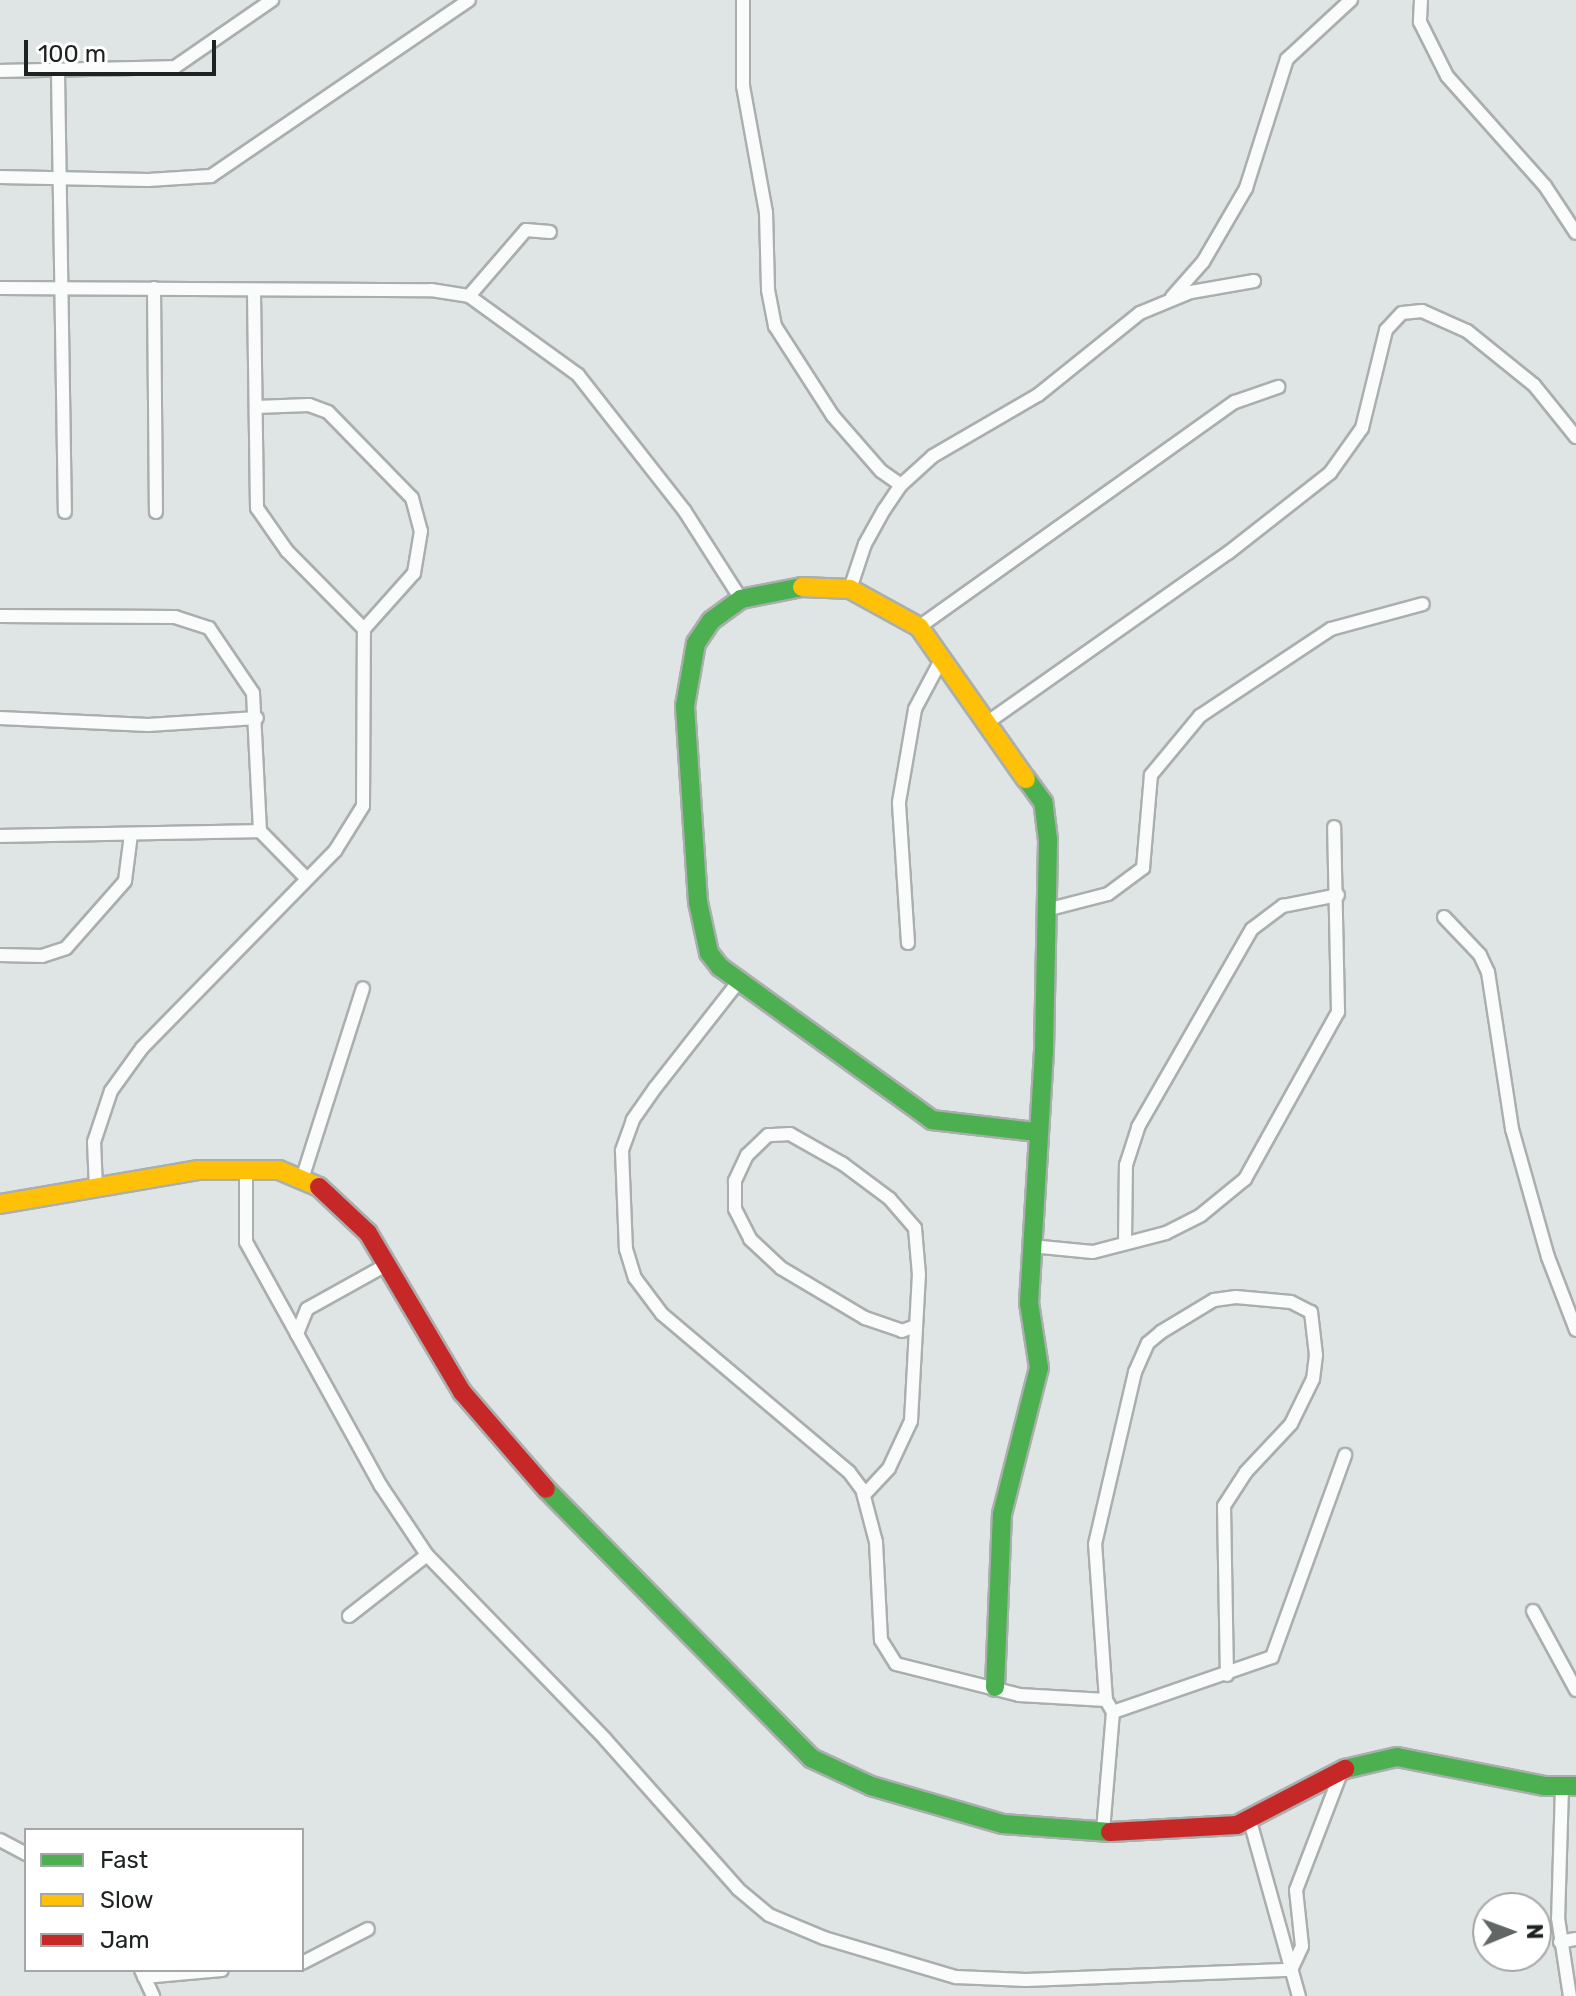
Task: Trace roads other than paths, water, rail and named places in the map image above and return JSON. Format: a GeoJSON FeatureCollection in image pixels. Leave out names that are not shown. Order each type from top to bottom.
{"type":"FeatureCollection","features":[{"type":"Feature","properties":{"kind":"street"},"geometry":{"type":"LineString","coordinates":[[0,71],[58,73],[175,67],[272,0]]}},
{"type":"Feature","properties":{"kind":"street"},"geometry":{"type":"LineString","coordinates":[[0,177],[211,176],[469,0]]}},
{"type":"Feature","properties":{"kind":"street"},"geometry":{"type":"LineString","coordinates":[[743,0],[743,86],[766,212],[768,290],[775,326],[833,416],[901,485]]}},
{"type":"Feature","properties":{"kind":"street"},"geometry":{"type":"LineString","coordinates":[[1170,299],[1203,262],[1246,188],[1287,59],[1351,0]]}},
{"type":"Feature","properties":{"kind":"street"},"geometry":{"type":"LineString","coordinates":[[1421,0],[1420,22],[1447,76],[1540,179],[1576,233]]}},
{"type":"Feature","properties":{"kind":"street"},"geometry":{"type":"LineString","coordinates":[[58,73],[56,177],[65,512]]}},
{"type":"Feature","properties":{"kind":"street"},"geometry":{"type":"LineString","coordinates":[[469,296],[526,230],[550,232]]}},
{"type":"Feature","properties":{"kind":"street"},"geometry":{"type":"LineString","coordinates":[[850,589],[865,544],[901,485],[933,456],[1038,395],[1121,326],[1170,299],[1254,281]]}},
{"type":"Feature","properties":{"kind":"street"},"geometry":{"type":"LineString","coordinates":[[0,288],[431,290],[469,296],[578,375],[684,510],[741,599]]}},
{"type":"Feature","properties":{"kind":"street"},"geometry":{"type":"LineString","coordinates":[[154,288],[156,512]]}},
{"type":"Feature","properties":{"kind":"street"},"geometry":{"type":"LineString","coordinates":[[254,291],[255,498],[261,516],[287,551],[364,629]]}},
{"type":"Feature","properties":{"kind":"street"},"geometry":{"type":"LineString","coordinates":[[988,722],[1228,553],[1330,473],[1362,428],[1386,330],[1402,313],[1422,311],[1467,331],[1534,385],[1576,437]]}},
{"type":"Feature","properties":{"kind":"street"},"geometry":{"type":"LineString","coordinates":[[919,627],[1235,402],[1278,387]]}},
{"type":"Feature","properties":{"kind":"street"},"geometry":{"type":"LineString","coordinates":[[96,1189],[94,1142],[111,1091],[142,1048],[305,877],[335,851],[363,806],[364,629],[414,573],[421,531],[412,498],[328,412],[309,405],[256,407]]}},
{"type":"Feature","properties":{"kind":"street"},"geometry":{"type":"LineString","coordinates":[[995,1687],[1002,1514],[1039,1368],[1029,1303],[1048,840],[1043,802],[919,627],[850,589],[787,587],[741,599],[711,621],[696,643],[685,706],[686,766],[703,936],[709,953],[739,981],[932,1120],[1036,1132]]}},
{"type":"Feature","properties":{"kind":"street"},"geometry":{"type":"LineString","coordinates":[[1046,910],[1108,894],[1143,868],[1151,775],[1200,716],[1331,629],[1423,604]]}},
{"type":"Feature","properties":{"kind":"street"},"geometry":{"type":"LineString","coordinates":[[0,616],[199,622],[246,677],[257,718],[260,831],[305,877]]}},
{"type":"Feature","properties":{"kind":"street"},"geometry":{"type":"LineString","coordinates":[[908,943],[899,802],[915,709],[941,660]]}},
{"type":"Feature","properties":{"kind":"street"},"geometry":{"type":"LineString","coordinates":[[0,718],[148,725],[257,718]]}},
{"type":"Feature","properties":{"kind":"street"},"geometry":{"type":"LineString","coordinates":[[1031,1246],[1075,1253],[1166,1233],[1201,1215],[1235,1190],[1261,1153],[1338,1012],[1338,895],[1334,827]]}},
{"type":"Feature","properties":{"kind":"street"},"geometry":{"type":"LineString","coordinates":[[0,836],[260,831]]}},
{"type":"Feature","properties":{"kind":"street"},"geometry":{"type":"LineString","coordinates":[[0,955],[42,956],[66,948],[125,881],[131,834]]}},
{"type":"Feature","properties":{"kind":"street"},"geometry":{"type":"LineString","coordinates":[[1125,1242],[1126,1165],[1138,1127],[1252,929],[1283,906],[1338,895]]}},
{"type":"Feature","properties":{"kind":"street"},"geometry":{"type":"LineString","coordinates":[[1444,917],[1480,955],[1488,972],[1512,1129],[1548,1257],[1576,1330]]}},
{"type":"Feature","properties":{"kind":"street"},"geometry":{"type":"LineString","coordinates":[[739,981],[633,1120],[622,1151],[626,1249],[635,1278],[662,1314],[849,1472],[865,1494],[876,1542],[881,1640],[890,1659],[903,1667],[1032,1697],[1106,1700]]}},
{"type":"Feature","properties":{"kind":"street"},"geometry":{"type":"LineString","coordinates":[[303,1176],[363,988]]}},
{"type":"Feature","properties":{"kind":"street"},"geometry":{"type":"LineString","coordinates":[[865,1494],[889,1468],[911,1421],[919,1257],[912,1222],[871,1184],[802,1139],[768,1135],[747,1155],[735,1181],[735,1209],[750,1239],[781,1268],[865,1318],[902,1331],[915,1326]]}},
{"type":"Feature","properties":{"kind":"street"},"geometry":{"type":"LineString","coordinates":[[246,1169],[246,1242],[381,1486],[427,1555],[605,1739],[738,1889],[769,1915],[928,1971],[974,1979],[1291,1970]]}},
{"type":"Feature","properties":{"kind":"street"},"geometry":{"type":"LineString","coordinates":[[0,1204],[199,1170],[246,1169],[303,1176],[344,1203],[386,1265],[462,1392],[503,1444],[811,1758],[871,1786],[990,1821],[1060,1832],[1193,1831],[1250,1821],[1342,1770],[1397,1757],[1569,1786],[1560,1942],[1570,1996]]}},
{"type":"Feature","properties":{"kind":"street"},"geometry":{"type":"LineString","coordinates":[[297,1334],[307,1309],[386,1265]]}},
{"type":"Feature","properties":{"kind":"street"},"geometry":{"type":"LineString","coordinates":[[1103,1830],[1113,1712],[1106,1700],[1095,1544],[1135,1372],[1148,1343],[1214,1300],[1236,1297],[1291,1302],[1311,1312],[1316,1355],[1313,1379],[1291,1424],[1246,1472],[1224,1506],[1227,1675]]}},
{"type":"Feature","properties":{"kind":"street"},"geometry":{"type":"LineString","coordinates":[[1113,1712],[1272,1657],[1345,1455]]}},
{"type":"Feature","properties":{"kind":"street"},"geometry":{"type":"LineString","coordinates":[[349,1616],[427,1555]]}},
{"type":"Feature","properties":{"kind":"street"},"geometry":{"type":"LineString","coordinates":[[1533,1611],[1576,1690]]}},
{"type":"Feature","properties":{"kind":"street"},"geometry":{"type":"LineString","coordinates":[[1291,1970],[1302,1946],[1296,1890],[1342,1770]]}},
{"type":"Feature","properties":{"kind":"street"},"geometry":{"type":"LineString","coordinates":[[1250,1821],[1299,1996]]}},
{"type":"Feature","properties":{"kind":"street"},"geometry":{"type":"LineString","coordinates":[[0,1840],[24,1853]]}},
{"type":"Feature","properties":{"kind":"street"},"geometry":{"type":"LineString","coordinates":[[304,1962],[368,1929]]}},
{"type":"Feature","properties":{"kind":"street"},"geometry":{"type":"LineString","coordinates":[[1560,1942],[1576,1939]]}},
{"type":"Feature","properties":{"kind":"street"},"geometry":{"type":"LineString","coordinates":[[153,1996],[142,1973],[169,1972]]}}]}
